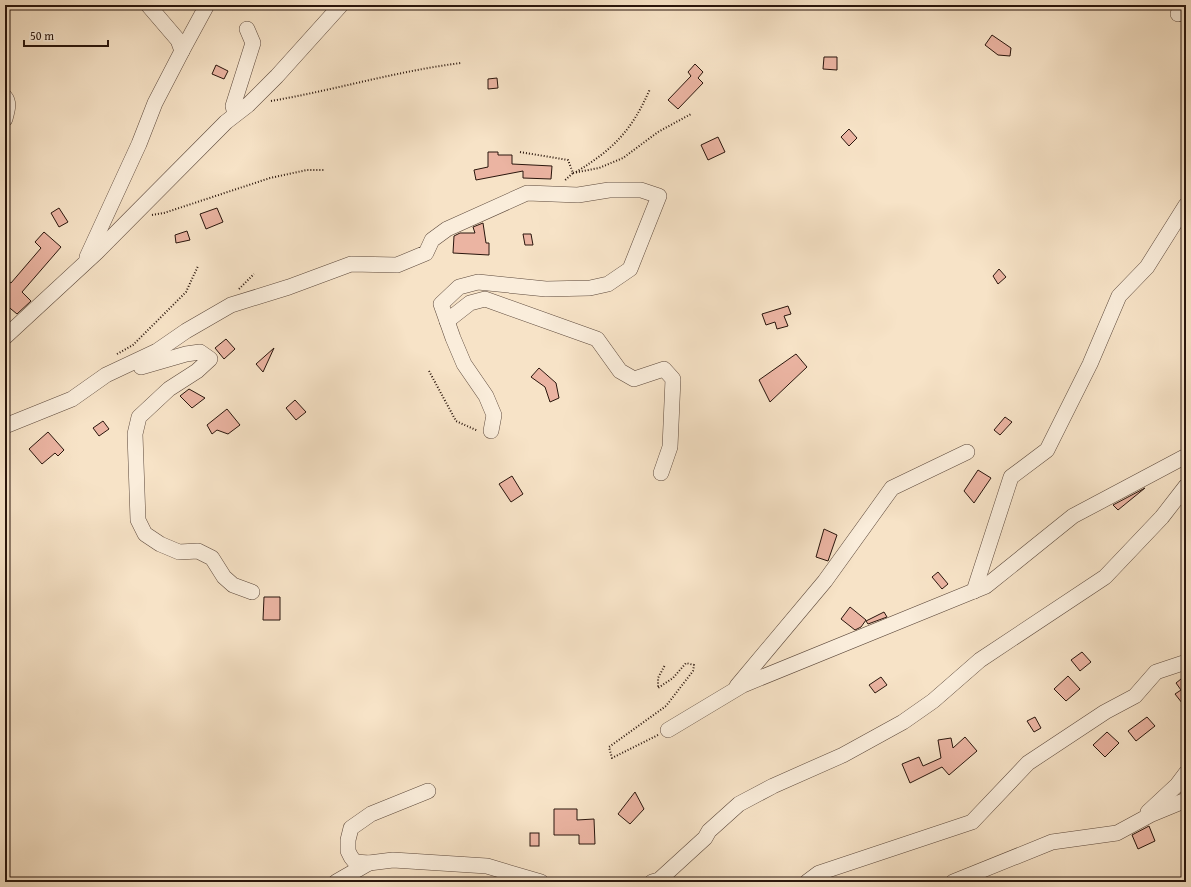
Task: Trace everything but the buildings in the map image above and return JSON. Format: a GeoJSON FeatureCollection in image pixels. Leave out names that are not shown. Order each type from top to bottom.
{"type":"FeatureCollection","features":[{"type":"Feature","properties":{"kind":"street"},"geometry":{"type":"LineString","coordinates":[[148,5],[178,40],[182,51]]}},
{"type":"Feature","properties":{"kind":"street"},"geometry":{"type":"LineString","coordinates":[[83,265],[140,144],[155,103],[207,5]]}},
{"type":"Feature","properties":{"kind":"street"},"geometry":{"type":"LineString","coordinates":[[5,337],[83,265],[235,114],[248,105],[278,76],[341,5]]}},
{"type":"Feature","properties":{"kind":"street"},"geometry":{"type":"LineString","coordinates":[[235,114],[233,106],[253,43],[247,29]]}},
{"type":"Feature","properties":{"kind":"street"},"geometry":{"type":"LineString","coordinates":[[5,97],[8,100],[5,119]]}},
{"type":"Feature","properties":{"kind":"street"},"geometry":{"type":"LineString","coordinates":[[5,426],[72,399],[106,375],[121,360],[157,351],[186,331],[231,305],[289,287],[351,264],[397,265],[426,253],[432,240],[447,229],[527,193],[578,195],[609,190],[641,190],[659,196],[630,269],[608,284],[590,288],[546,289],[478,282],[459,287],[441,304],[464,364],[486,396],[494,415],[491,431]]}},
{"type":"Feature","properties":{"kind":"street"},"geometry":{"type":"LineString","coordinates":[[974,591],[1011,477],[1047,450],[1090,364],[1119,296],[1146,267],[1186,205]]}},
{"type":"Feature","properties":{"kind":"street"},"geometry":{"type":"LineString","coordinates":[[447,321],[470,303],[485,298],[597,339],[620,371],[634,379],[664,369],[673,378],[670,447],[661,473]]}},
{"type":"Feature","properties":{"kind":"street"},"geometry":{"type":"LineString","coordinates":[[121,360],[140,367],[186,354],[200,352],[210,359],[197,371],[170,390],[139,416],[135,434],[138,520],[145,534],[160,544],[179,552],[198,551],[212,558],[224,577],[233,585],[252,592]]}},
{"type":"Feature","properties":{"kind":"street"},"geometry":{"type":"LineString","coordinates":[[732,691],[825,580],[892,488],[967,452]]}},
{"type":"Feature","properties":{"kind":"street"},"geometry":{"type":"LineString","coordinates":[[668,730],[742,685],[986,586],[1073,516],[1186,456]]}},
{"type":"Feature","properties":{"kind":"street"},"geometry":{"type":"LineString","coordinates":[[652,882],[659,880],[705,838],[709,831],[739,804],[773,786],[843,755],[903,722],[933,701],[980,660],[1105,577],[1162,517],[1186,486]]}},
{"type":"Feature","properties":{"kind":"street"},"geometry":{"type":"LineString","coordinates":[[807,882],[819,873],[972,822],[1028,763],[1105,712],[1135,696],[1156,672],[1186,662]]}},
{"type":"Feature","properties":{"kind":"street"},"geometry":{"type":"LineString","coordinates":[[1137,822],[1177,785],[1186,773]]}},
{"type":"Feature","properties":{"kind":"street"},"geometry":{"type":"LineString","coordinates":[[428,791],[371,814],[351,828],[348,840],[348,851],[351,857],[356,862],[369,863],[393,860],[487,866],[541,882]]}},
{"type":"Feature","properties":{"kind":"street"},"geometry":{"type":"LineString","coordinates":[[953,882],[1052,842],[1117,832],[1186,800]]}},
{"type":"Feature","properties":{"kind":"street"},"geometry":{"type":"LineString","coordinates":[[336,882],[369,863]]}},
{"type":"Feature","properties":{"kind":"path"},"geometry":{"type":"LineString","coordinates":[[271,101],[364,83],[418,69],[461,64]]}},
{"type":"Feature","properties":{"kind":"path"},"geometry":{"type":"LineString","coordinates":[[549,193],[573,173],[601,157],[626,132],[640,112],[650,89]]}},
{"type":"Feature","properties":{"kind":"path"},"geometry":{"type":"LineString","coordinates":[[573,173],[599,168],[623,158],[658,132],[691,114]]}},
{"type":"Feature","properties":{"kind":"path"},"geometry":{"type":"LineString","coordinates":[[520,152],[568,160],[573,173]]}},
{"type":"Feature","properties":{"kind":"path"},"geometry":{"type":"LineString","coordinates":[[151,215],[164,213],[270,178],[307,170],[324,170]]}},
{"type":"Feature","properties":{"kind":"path"},"geometry":{"type":"LineString","coordinates":[[121,360],[133,345],[186,292],[198,266]]}},
{"type":"Feature","properties":{"kind":"path"},"geometry":{"type":"LineString","coordinates":[[429,370],[456,421],[477,431],[491,431]]}},
{"type":"Feature","properties":{"kind":"path"},"geometry":{"type":"LineString","coordinates":[[665,665],[658,678],[658,688],[673,678],[686,663],[694,665],[693,671],[666,706],[609,747],[612,758],[668,730]]}}]}
